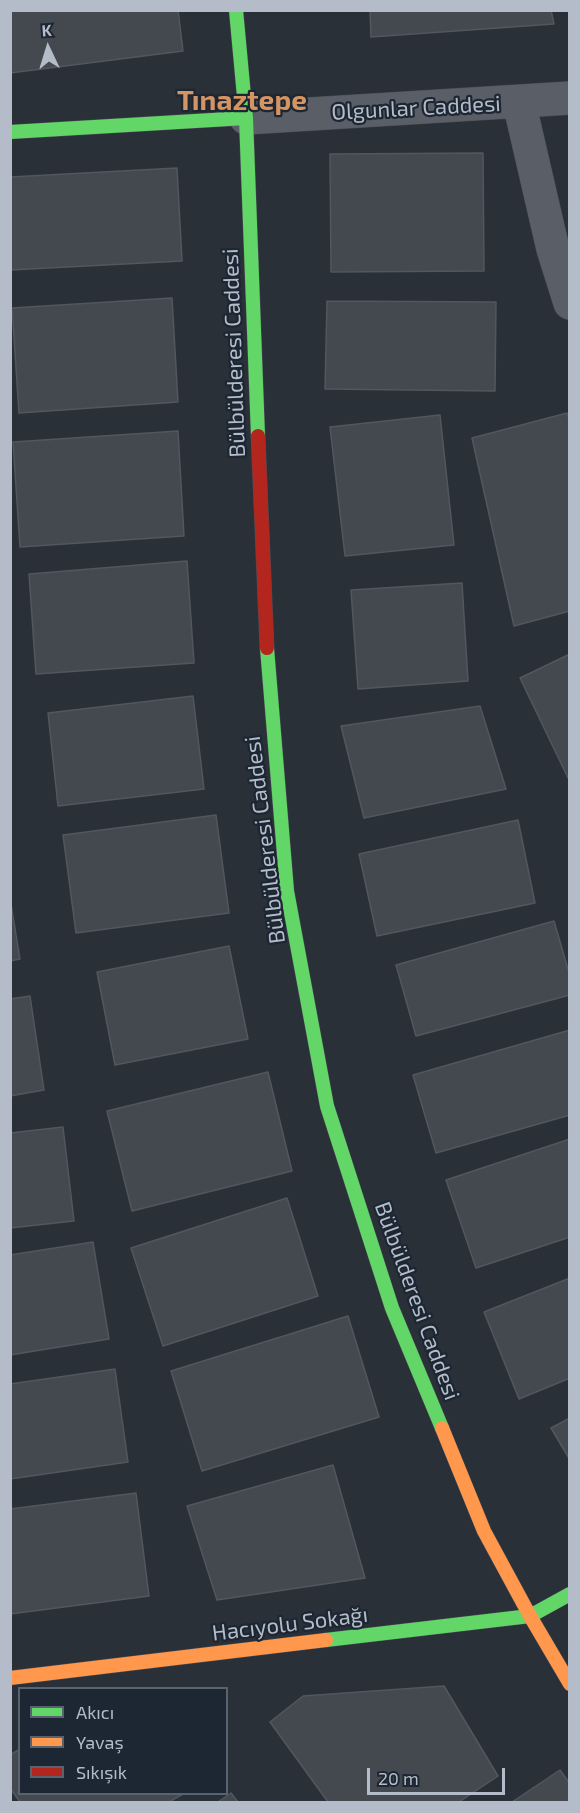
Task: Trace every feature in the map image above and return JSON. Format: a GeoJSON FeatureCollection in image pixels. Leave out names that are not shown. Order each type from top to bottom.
{"type":"FeatureCollection","features":[{"type":"Feature","properties":{"kind":"main road","name":"Bülbülderesi Caddesi"},"geometry":{"type":"LineString","coordinates":[[236,10],[246,118],[267,661],[287,891],[327,1106],[392,1308],[484,1531],[570,1684]]}},
{"type":"Feature","properties":{"kind":"main road","name":"Olgunlar Caddesi"},"geometry":{"type":"LineString","coordinates":[[10,132],[246,118]]}},
{"type":"Feature","properties":{"kind":"main road","name":"Hacıyolu Sokağı"},"geometry":{"type":"LineString","coordinates":[[10,1678],[530,1616],[570,1594]]}},
{"type":"Feature","properties":{"kind":"street","name":"Olgunlar Caddesi"},"geometry":{"type":"LineString","coordinates":[[246,118],[570,98]]}},
{"type":"Feature","properties":{"kind":"street"},"geometry":{"type":"LineString","coordinates":[[519,102],[554,249],[570,303]]}},
{"type":"Feature","properties":{"kind":"building"},"geometry":{"type":"Polygon","coordinates":[[[10,10],[178,10],[183,51],[10,73],[10,10]]]}},
{"type":"Feature","properties":{"kind":"building"},"geometry":{"type":"Polygon","coordinates":[[[370,10],[551,10],[554,24],[371,37],[370,10]]]}},
{"type":"Feature","properties":{"kind":"building"},"geometry":{"type":"Polygon","coordinates":[[[483,153],[484,271],[331,272],[330,154],[483,153]]]}},
{"type":"Feature","properties":{"kind":"building"},"geometry":{"type":"Polygon","coordinates":[[[177,168],[182,261],[10,270],[10,177],[177,168]]]}},
{"type":"Feature","properties":{"kind":"building"},"geometry":{"type":"Polygon","coordinates":[[[172,298],[178,402],[19,413],[12,308],[172,298]]]}},
{"type":"Feature","properties":{"kind":"building"},"geometry":{"type":"Polygon","coordinates":[[[327,301],[496,302],[495,391],[325,389],[327,301]]]}},
{"type":"Feature","properties":{"kind":"building"},"geometry":{"type":"Polygon","coordinates":[[[567,413],[570,422],[570,611],[514,626],[472,438],[567,413]]]}},
{"type":"Feature","properties":{"kind":"building"},"geometry":{"type":"Polygon","coordinates":[[[440,415],[454,545],[345,556],[330,427],[440,415]]]}},
{"type":"Feature","properties":{"kind":"building"},"geometry":{"type":"Polygon","coordinates":[[[178,431],[184,536],[20,547],[13,442],[178,431]]]}},
{"type":"Feature","properties":{"kind":"building"},"geometry":{"type":"Polygon","coordinates":[[[187,561],[194,663],[36,674],[29,574],[187,561]]]}},
{"type":"Feature","properties":{"kind":"building"},"geometry":{"type":"Polygon","coordinates":[[[462,583],[468,681],[358,689],[351,590],[462,583]]]}},
{"type":"Feature","properties":{"kind":"building"},"geometry":{"type":"Polygon","coordinates":[[[570,654],[570,780],[569,780],[520,678],[570,654]]]}},
{"type":"Feature","properties":{"kind":"building"},"geometry":{"type":"Polygon","coordinates":[[[193,696],[204,789],[58,806],[48,713],[193,696]]]}},
{"type":"Feature","properties":{"kind":"building"},"geometry":{"type":"Polygon","coordinates":[[[480,706],[506,789],[364,818],[341,726],[480,706]]]}},
{"type":"Feature","properties":{"kind":"building"},"geometry":{"type":"Polygon","coordinates":[[[216,815],[229,913],[76,933],[63,835],[216,815]]]}},
{"type":"Feature","properties":{"kind":"building"},"geometry":{"type":"Polygon","coordinates":[[[518,820],[535,903],[377,936],[359,854],[518,820]]]}},
{"type":"Feature","properties":{"kind":"building"},"geometry":{"type":"Polygon","coordinates":[[[10,898],[20,959],[10,961],[10,898]]]}},
{"type":"Feature","properties":{"kind":"building"},"geometry":{"type":"Polygon","coordinates":[[[554,921],[570,976],[570,995],[416,1036],[396,965],[554,921]]]}},
{"type":"Feature","properties":{"kind":"building"},"geometry":{"type":"Polygon","coordinates":[[[229,946],[248,1039],[115,1065],[97,972],[229,946]]]}},
{"type":"Feature","properties":{"kind":"building"},"geometry":{"type":"Polygon","coordinates":[[[30,996],[44,1090],[10,1096],[10,999],[30,996]]]}},
{"type":"Feature","properties":{"kind":"building"},"geometry":{"type":"Polygon","coordinates":[[[570,1030],[570,1115],[436,1153],[413,1075],[570,1030]]]}},
{"type":"Feature","properties":{"kind":"building"},"geometry":{"type":"Polygon","coordinates":[[[268,1072],[292,1171],[132,1211],[107,1111],[268,1072]]]}},
{"type":"Feature","properties":{"kind":"building"},"geometry":{"type":"Polygon","coordinates":[[[63,1127],[74,1221],[10,1228],[10,1133],[63,1127]]]}},
{"type":"Feature","properties":{"kind":"building"},"geometry":{"type":"Polygon","coordinates":[[[570,1139],[570,1237],[476,1268],[446,1180],[570,1139]]]}},
{"type":"Feature","properties":{"kind":"building"},"geometry":{"type":"Polygon","coordinates":[[[287,1198],[318,1296],[163,1346],[131,1248],[287,1198]]]}},
{"type":"Feature","properties":{"kind":"building"},"geometry":{"type":"Polygon","coordinates":[[[93,1242],[109,1339],[10,1355],[10,1255],[93,1242]]]}},
{"type":"Feature","properties":{"kind":"building"},"geometry":{"type":"Polygon","coordinates":[[[570,1278],[570,1378],[519,1399],[484,1312],[570,1278]]]}},
{"type":"Feature","properties":{"kind":"building"},"geometry":{"type":"Polygon","coordinates":[[[348,1316],[379,1417],[202,1471],[171,1371],[348,1316]]]}},
{"type":"Feature","properties":{"kind":"building"},"geometry":{"type":"Polygon","coordinates":[[[115,1369],[128,1462],[10,1479],[10,1384],[115,1369]]]}},
{"type":"Feature","properties":{"kind":"building"},"geometry":{"type":"Polygon","coordinates":[[[570,1418],[570,1460],[551,1428],[570,1418]]]}},
{"type":"Feature","properties":{"kind":"building"},"geometry":{"type":"Polygon","coordinates":[[[333,1465],[365,1578],[217,1600],[187,1506],[333,1465]]]}},
{"type":"Feature","properties":{"kind":"building"},"geometry":{"type":"Polygon","coordinates":[[[136,1493],[149,1596],[10,1614],[10,1509],[136,1493]]]}},
{"type":"Feature","properties":{"kind":"building"},"geometry":{"type":"Polygon","coordinates":[[[444,1686],[498,1776],[459,1802],[328,1802],[270,1722],[303,1696],[444,1686]]]}},
{"type":"Feature","properties":{"kind":"building"},"geometry":{"type":"Polygon","coordinates":[[[18,1750],[18,1795],[181,1795],[169,1802],[20,1802],[10,1788],[10,1755],[18,1750]]]}},
{"type":"Feature","properties":{"kind":"building"},"geometry":{"type":"Polygon","coordinates":[[[560,1770],[570,1784],[570,1802],[512,1802],[560,1770]]]}},
{"type":"Feature","properties":{"kind":"building"},"geometry":{"type":"Polygon","coordinates":[[[231,1793],[238,1802],[218,1802],[231,1793]]]}},
{"type":"Feature","properties":{"kind":"traffic: fast"},"geometry":{"type":"LineString","coordinates":[[236,10],[246,118],[258,436]]}},
{"type":"Feature","properties":{"kind":"traffic: fast"},"geometry":{"type":"LineString","coordinates":[[10,132],[246,118]]}},
{"type":"Feature","properties":{"kind":"traffic: fast"},"geometry":{"type":"LineString","coordinates":[[267,648],[287,891],[327,1106],[392,1308],[442,1428]]}},
{"type":"Feature","properties":{"kind":"traffic: fast"},"geometry":{"type":"LineString","coordinates":[[326,1640],[530,1616],[570,1594]]}},
{"type":"Feature","properties":{"kind":"traffic: slow"},"geometry":{"type":"LineString","coordinates":[[442,1428],[484,1531],[570,1684]]}},
{"type":"Feature","properties":{"kind":"traffic: slow"},"geometry":{"type":"LineString","coordinates":[[10,1678],[326,1640]]}},
{"type":"Feature","properties":{"kind":"traffic: jam"},"geometry":{"type":"LineString","coordinates":[[258,436],[267,648]]}},
{"type":"Feature","properties":{"kind":"district","name":"Tınaztepe"},"geometry":{"type":"Point","coordinates":[242,101]}}]}
